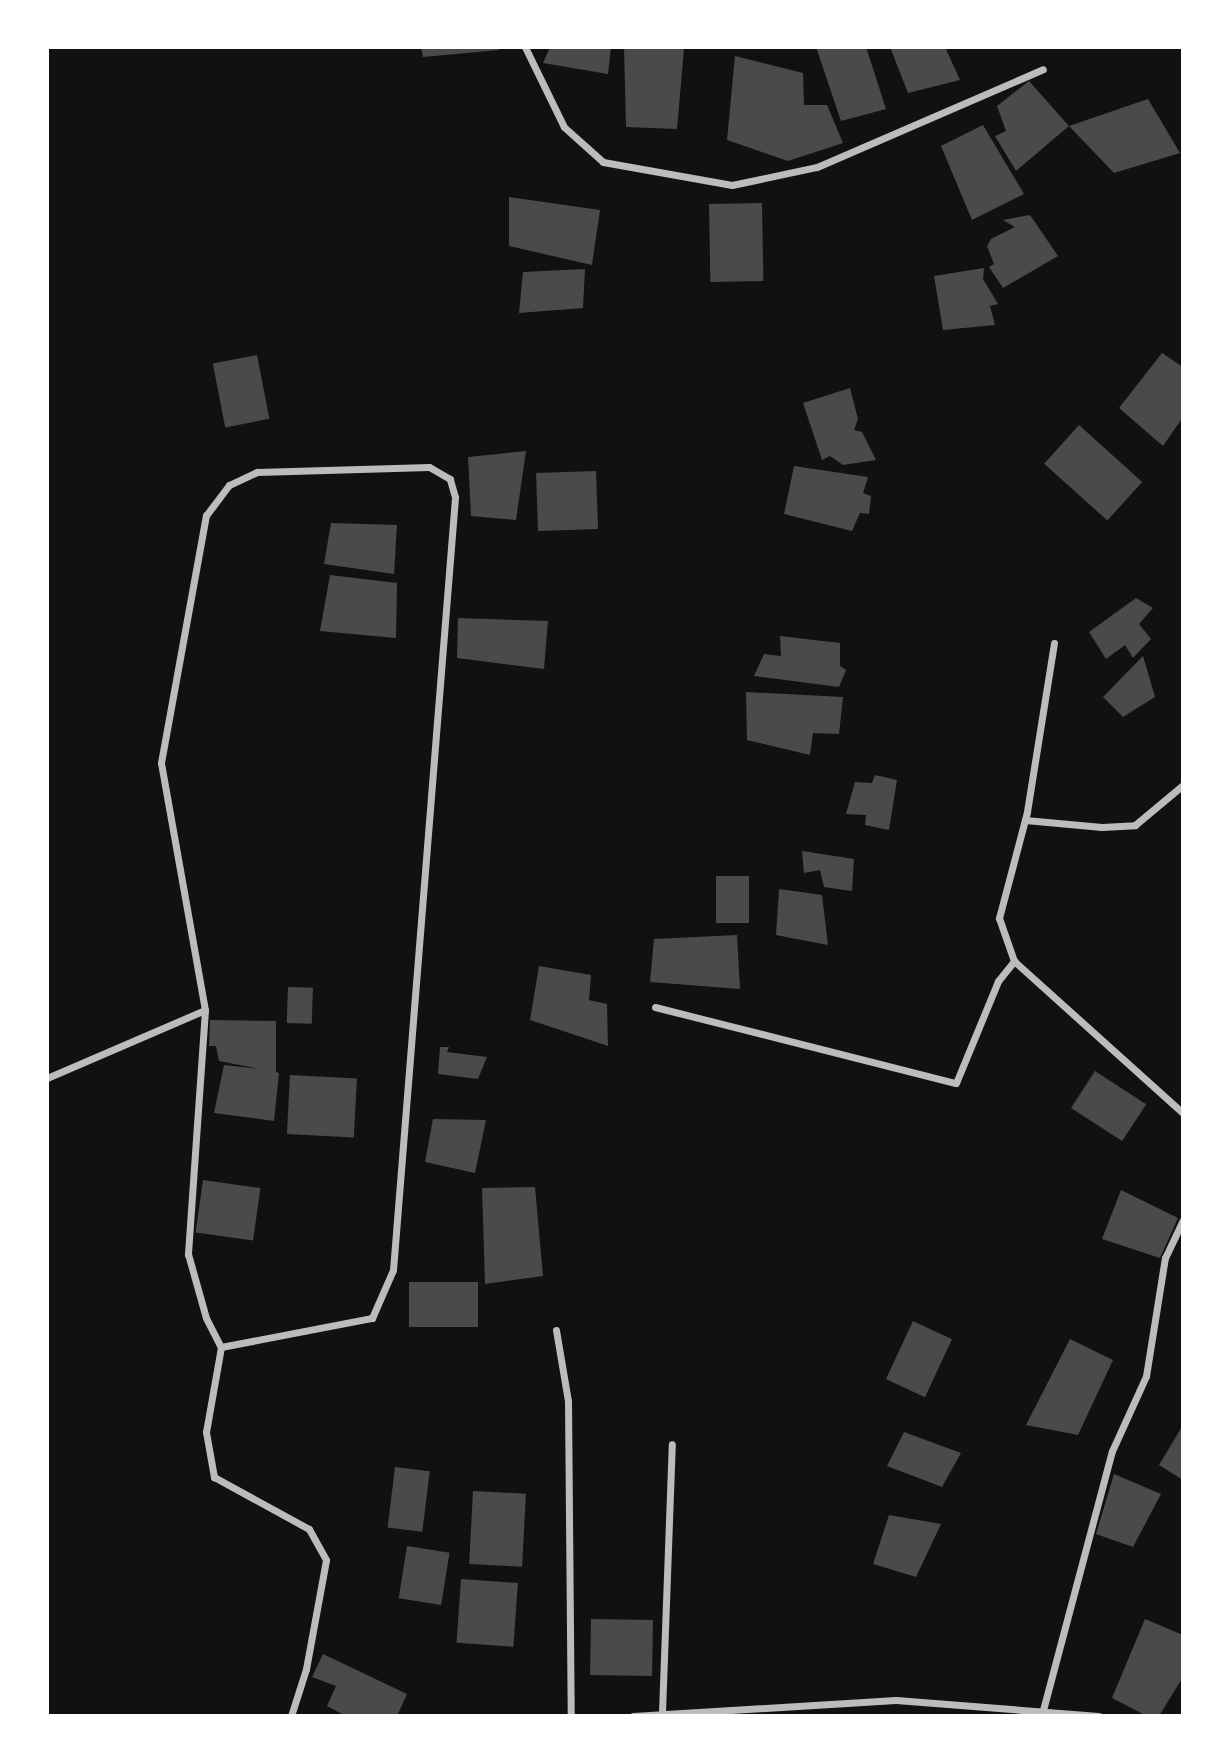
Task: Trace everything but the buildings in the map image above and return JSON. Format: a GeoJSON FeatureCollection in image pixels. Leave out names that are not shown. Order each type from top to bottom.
{"type":"FeatureCollection","features":[{"type":"Feature","properties":{"kind":"street"},"geometry":{"type":"LineString","coordinates":[[525,47],[564,127],[603,162],[733,185],[817,167],[1043,69]]}},
{"type":"Feature","properties":{"kind":"street"},"geometry":{"type":"LineString","coordinates":[[221,1347],[372,1318],[393,1270],[455,497],[450,479],[429,467],[257,472],[229,485],[206,515],[161,764],[205,1010],[188,1254],[206,1318],[221,1347],[206,1432],[214,1478],[309,1529],[326,1560],[306,1669],[291,1716]]}},
{"type":"Feature","properties":{"kind":"street"},"geometry":{"type":"LineString","coordinates":[[1054,643],[1025,820],[999,918],[1014,961],[1183,1113]]}},
{"type":"Feature","properties":{"kind":"street"},"geometry":{"type":"LineString","coordinates":[[1025,820],[1102,827],[1135,825],[1183,785]]}},
{"type":"Feature","properties":{"kind":"street"},"geometry":{"type":"LineString","coordinates":[[655,1007],[956,1083],[998,981],[1014,961]]}},
{"type":"Feature","properties":{"kind":"street"},"geometry":{"type":"LineString","coordinates":[[47,1078],[205,1010]]}},
{"type":"Feature","properties":{"kind":"street"},"geometry":{"type":"LineString","coordinates":[[1043,1710],[1112,1451],[1146,1376],[1165,1258],[1183,1220]]}},
{"type":"Feature","properties":{"kind":"street"},"geometry":{"type":"LineString","coordinates":[[555,1330],[568,1401],[571,1716]]}},
{"type":"Feature","properties":{"kind":"street"},"geometry":{"type":"LineString","coordinates":[[662,1712],[672,1444]]}},
{"type":"Feature","properties":{"kind":"street"},"geometry":{"type":"LineString","coordinates":[[633,1716],[662,1712],[782,1712],[896,1700],[1098,1716]]}}]}
